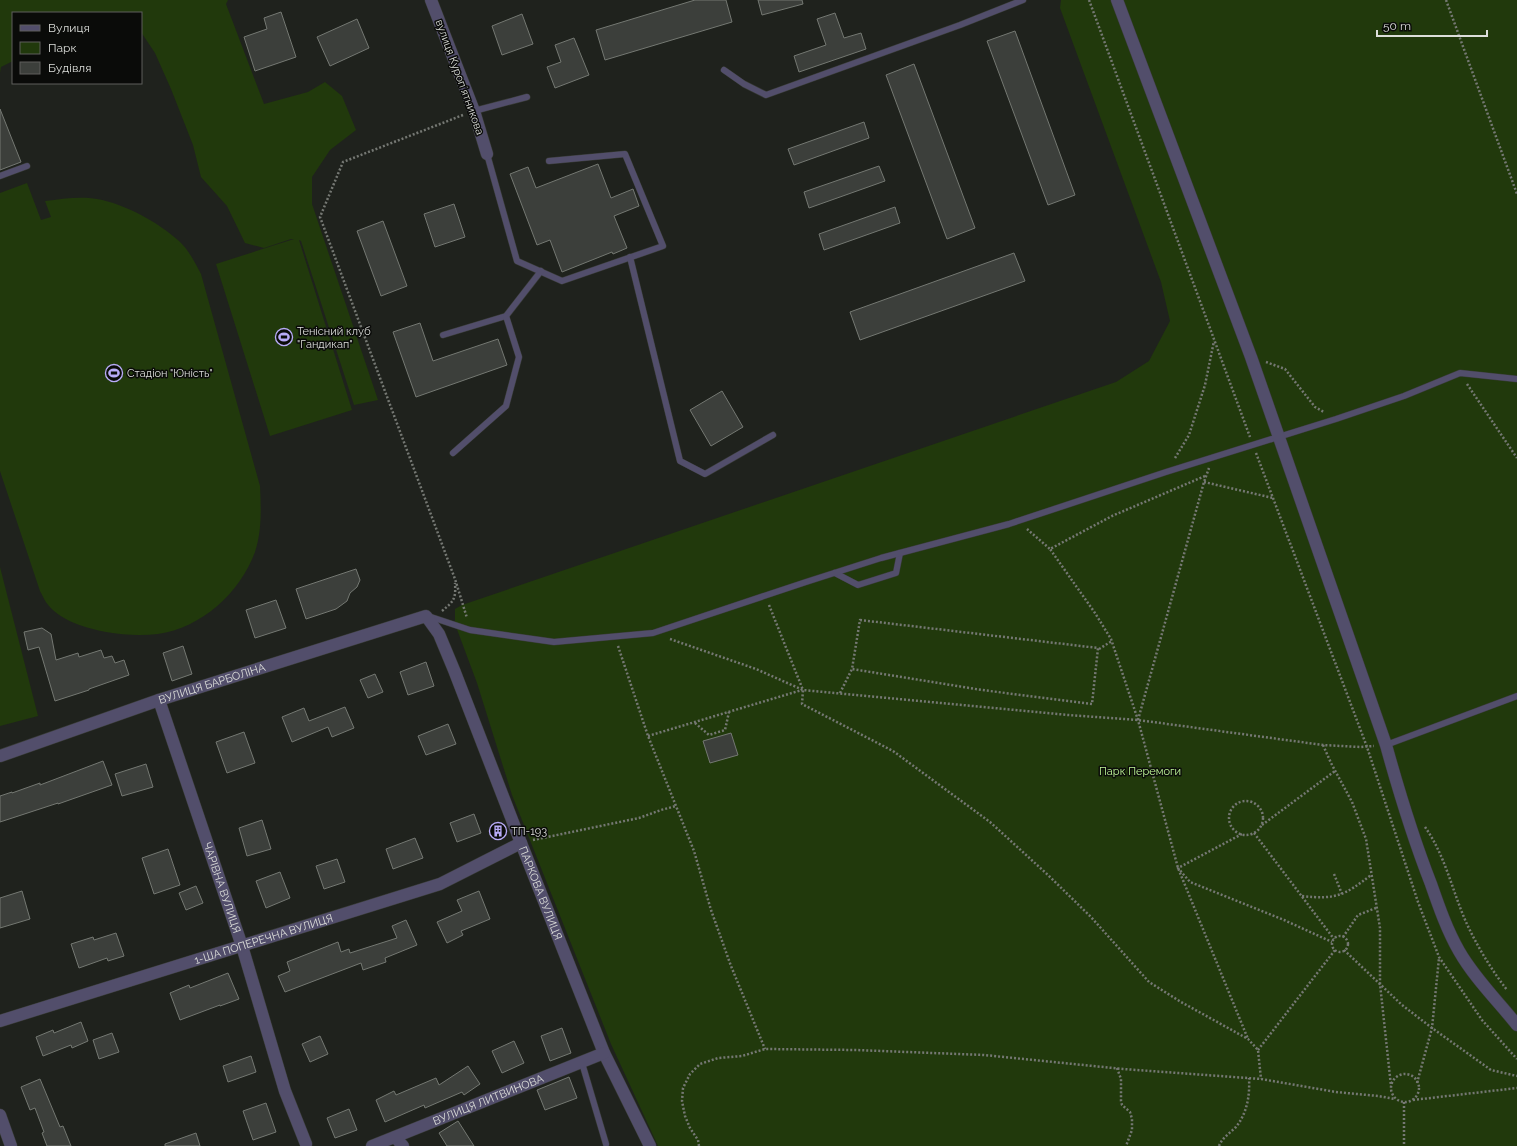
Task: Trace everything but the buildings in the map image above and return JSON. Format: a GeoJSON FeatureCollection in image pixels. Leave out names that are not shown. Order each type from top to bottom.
{"type":"FeatureCollection","features":[{"type":"Feature","properties":{"kind":"street","name":"вулиця Куропʼятникова"},"geometry":{"type":"LineString","coordinates":[[431,0],[474,111],[487,154]]}},
{"type":"Feature","properties":{"kind":"street"},"geometry":{"type":"LineString","coordinates":[[1117,0],[1280,437],[1386,745],[1398,789],[1418,850],[1444,920],[1459,951],[1479,980],[1517,1025]]}},
{"type":"Feature","properties":{"kind":"street","name":"ВУЛИЦЯ БАРБОЛІНА"},"geometry":{"type":"LineString","coordinates":[[0,756],[159,700],[426,616]]}},
{"type":"Feature","properties":{"kind":"street","name":"ПАРКОВА ВУЛИЦЯ"},"geometry":{"type":"LineString","coordinates":[[426,616],[438,634],[454,670],[520,843],[604,1053],[650,1146]]}},
{"type":"Feature","properties":{"kind":"street","name":"ЧАРІВНА ВУЛИЦЯ"},"geometry":{"type":"LineString","coordinates":[[159,700],[242,946],[285,1091],[305,1145]]}},
{"type":"Feature","properties":{"kind":"street","name":"1-ША ПОПЕРЕЧНА ВУЛИЦЯ"},"geometry":{"type":"LineString","coordinates":[[0,1021],[440,884],[520,843]]}},
{"type":"Feature","properties":{"kind":"street","name":"ВУЛИЦЯ ЛИТВИНОВА"},"geometry":{"type":"LineString","coordinates":[[372,1146],[399,1141],[604,1053]]}},
{"type":"Feature","properties":{"kind":"street"},"geometry":{"type":"LineString","coordinates":[[0,1115],[11,1146]]}},
{"type":"Feature","properties":{"kind":"lane"},"geometry":{"type":"LineString","coordinates":[[724,70],[744,84],[766,95],[960,25],[1022,0]]}},
{"type":"Feature","properties":{"kind":"lane"},"geometry":{"type":"LineString","coordinates":[[474,111],[527,96]]}},
{"type":"Feature","properties":{"kind":"lane"},"geometry":{"type":"LineString","coordinates":[[487,154],[517,261],[562,280],[663,246],[625,154],[549,160]]}},
{"type":"Feature","properties":{"kind":"lane"},"geometry":{"type":"LineString","coordinates":[[0,176],[27,166]]}},
{"type":"Feature","properties":{"kind":"lane"},"geometry":{"type":"LineString","coordinates":[[630,257],[680,461],[704,474],[773,435]]}},
{"type":"Feature","properties":{"kind":"lane"},"geometry":{"type":"LineString","coordinates":[[443,336],[506,316],[541,271]]}},
{"type":"Feature","properties":{"kind":"lane"},"geometry":{"type":"LineString","coordinates":[[453,453],[506,406],[519,357],[506,316]]}},
{"type":"Feature","properties":{"kind":"lane"},"geometry":{"type":"LineString","coordinates":[[426,616],[470,630],[554,642],[653,633],[835,573],[900,553],[1018,521],[1166,472],[1280,437],[1404,396],[1460,374],[1517,379]]}},
{"type":"Feature","properties":{"kind":"lane"},"geometry":{"type":"LineString","coordinates":[[835,573],[858,585],[896,573],[900,553]]}},
{"type":"Feature","properties":{"kind":"lane"},"geometry":{"type":"LineString","coordinates":[[1386,745],[1517,696]]}},
{"type":"Feature","properties":{"kind":"lane"},"geometry":{"type":"LineString","coordinates":[[582,1062],[606,1144]]}},
{"type":"Feature","properties":{"kind":"path"},"geometry":{"type":"LineString","coordinates":[[1089,0],[1253,445],[1367,747],[1418,902],[1439,957],[1482,1020],[1517,1059]]}},
{"type":"Feature","properties":{"kind":"path"},"geometry":{"type":"LineString","coordinates":[[1446,0],[1517,194]]}},
{"type":"Feature","properties":{"kind":"path"},"geometry":{"type":"LineString","coordinates":[[470,630],[455,579],[320,217],[343,162],[474,111]]}},
{"type":"Feature","properties":{"kind":"path"},"geometry":{"type":"LineString","coordinates":[[1166,472],[1189,435],[1205,385],[1214,340]]}},
{"type":"Feature","properties":{"kind":"path"},"geometry":{"type":"LineString","coordinates":[[1251,357],[1286,369],[1315,407],[1336,419]]}},
{"type":"Feature","properties":{"kind":"path"},"geometry":{"type":"LineString","coordinates":[[1460,374],[1517,458]]}},
{"type":"Feature","properties":{"kind":"path"},"geometry":{"type":"LineString","coordinates":[[1138,720],[1205,476],[1215,457]]}},
{"type":"Feature","properties":{"kind":"path"},"geometry":{"type":"LineString","coordinates":[[1051,550],[1112,516],[1205,476]]}},
{"type":"Feature","properties":{"kind":"path"},"geometry":{"type":"LineString","coordinates":[[1204,482],[1273,498]]}},
{"type":"Feature","properties":{"kind":"path"},"geometry":{"type":"LineString","coordinates":[[1018,521],[1051,550],[1095,613],[1112,641],[1138,720],[1178,868],[1248,1039]]}},
{"type":"Feature","properties":{"kind":"path"},"geometry":{"type":"LineString","coordinates":[[426,616],[442,611],[452,602],[456,596],[455,579]]}},
{"type":"Feature","properties":{"kind":"path"},"geometry":{"type":"LineString","coordinates":[[766,595],[803,690],[802,704],[893,751],[990,822],[1048,874],[1091,917],[1149,982],[1181,1002],[1248,1039],[1258,1050],[1261,1079]]}},
{"type":"Feature","properties":{"kind":"path"},"geometry":{"type":"LineString","coordinates":[[840,693],[853,668],[860,620],[1098,648],[1098,650]]}},
{"type":"Feature","properties":{"kind":"path"},"geometry":{"type":"LineString","coordinates":[[653,633],[756,669],[803,690],[1068,715],[1138,720],[1323,744],[1367,747],[1386,745]]}},
{"type":"Feature","properties":{"kind":"path"},"geometry":{"type":"LineString","coordinates":[[614,637],[648,736],[694,851],[711,910],[731,966],[765,1049]]}},
{"type":"Feature","properties":{"kind":"path"},"geometry":{"type":"LineString","coordinates":[[1098,650],[1112,641]]}},
{"type":"Feature","properties":{"kind":"path"},"geometry":{"type":"LineString","coordinates":[[853,668],[852,669],[866,672],[982,690],[1092,704],[1098,650]]}},
{"type":"Feature","properties":{"kind":"path"},"geometry":{"type":"LineString","coordinates":[[648,736],[803,690]]}},
{"type":"Feature","properties":{"kind":"path"},"geometry":{"type":"LineString","coordinates":[[695,722],[710,735],[725,730],[729,712]]}},
{"type":"Feature","properties":{"kind":"path"},"geometry":{"type":"LineString","coordinates":[[1323,744],[1352,802],[1366,839],[1380,928],[1380,984],[1391,1091],[1395,1099]]}},
{"type":"Feature","properties":{"kind":"path"},"geometry":{"type":"LineString","coordinates":[[1178,868],[1242,834],[1254,833],[1261,825],[1335,770]]}},
{"type":"Feature","properties":{"kind":"path"},"geometry":{"type":"LineString","coordinates":[[1242,834],[1230,824],[1230,813],[1236,804],[1246,802],[1256,805],[1262,814],[1261,825]]}},
{"type":"Feature","properties":{"kind":"path"},"geometry":{"type":"LineString","coordinates":[[520,843],[547,836],[639,818],[676,806]]}},
{"type":"Feature","properties":{"kind":"path"},"geometry":{"type":"LineString","coordinates":[[1421,821],[1435,841],[1466,922],[1491,970],[1508,992]]}},
{"type":"Feature","properties":{"kind":"path"},"geometry":{"type":"LineString","coordinates":[[1254,833],[1333,940],[1333,947],[1335,950]]}},
{"type":"Feature","properties":{"kind":"path"},"geometry":{"type":"LineString","coordinates":[[1178,868],[1190,882],[1333,940]]}},
{"type":"Feature","properties":{"kind":"path"},"geometry":{"type":"LineString","coordinates":[[1334,874],[1342,894]]}},
{"type":"Feature","properties":{"kind":"path"},"geometry":{"type":"LineString","coordinates":[[1302,896],[1315,898],[1336,897],[1351,890],[1371,875]]}},
{"type":"Feature","properties":{"kind":"path"},"geometry":{"type":"LineString","coordinates":[[1343,937],[1358,915],[1376,908]]}},
{"type":"Feature","properties":{"kind":"path"},"geometry":{"type":"LineString","coordinates":[[1333,940],[1340,936],[1343,937]]}},
{"type":"Feature","properties":{"kind":"path"},"geometry":{"type":"LineString","coordinates":[[1335,950],[1339,952],[1347,947],[1347,942],[1343,937]]}},
{"type":"Feature","properties":{"kind":"path"},"geometry":{"type":"LineString","coordinates":[[1258,1050],[1335,950]]}},
{"type":"Feature","properties":{"kind":"path"},"geometry":{"type":"LineString","coordinates":[[1344,950],[1402,1005],[1432,1028],[1491,1070],[1517,1076]]}},
{"type":"Feature","properties":{"kind":"path"},"geometry":{"type":"LineString","coordinates":[[1413,1100],[1418,1092],[1417,1082],[1432,1028],[1439,957]]}},
{"type":"Feature","properties":{"kind":"path"},"geometry":{"type":"LineString","coordinates":[[699,1146],[698,1140],[685,1116],[682,1101],[683,1088],[690,1074],[700,1064],[718,1058],[742,1056],[765,1049],[856,1050],[984,1055],[1117,1068],[1261,1079],[1336,1092],[1378,1096],[1404,1102],[1517,1088]]}},
{"type":"Feature","properties":{"kind":"path"},"geometry":{"type":"LineString","coordinates":[[1117,1068],[1121,1079],[1122,1105],[1130,1112],[1132,1119],[1132,1130],[1126,1146]]}},
{"type":"Feature","properties":{"kind":"path"},"geometry":{"type":"LineString","coordinates":[[1391,1086],[1395,1078],[1403,1074],[1411,1076],[1417,1082]]}},
{"type":"Feature","properties":{"kind":"path"},"geometry":{"type":"LineString","coordinates":[[1219,1146],[1220,1142],[1236,1126],[1248,1106],[1249,1078]]}},
{"type":"Feature","properties":{"kind":"path"},"geometry":{"type":"LineString","coordinates":[[1404,1102],[1404,1146]]}},
{"type":"Feature","properties":{"kind":"green space"},"geometry":{"type":"Polygon","coordinates":[[[0,0],[228,0],[226,4],[264,104],[308,92],[325,82],[342,96],[356,130],[330,150],[312,177],[312,204],[378,400],[354,405],[301,241],[299,240],[352,410],[270,436],[216,264],[294,239],[264,248],[245,243],[227,206],[201,177],[193,145],[171,89],[155,53],[142,34],[142,12],[12,12],[12,62],[1,67],[0,73],[0,0]]]}},
{"type":"Feature","properties":{"kind":"green space","name":"Парк Перемоги"},"geometry":{"type":"Polygon","coordinates":[[[1061,0],[1517,0],[1517,1146],[658,1146],[611,1044],[512,795],[477,683],[455,624],[455,609],[462,605],[1116,382],[1149,361],[1170,321],[1161,282],[1060,8],[1061,0]]]}},
{"type":"Feature","properties":{"kind":"green space","name":"Стадіон \"Юність\""},"geometry":{"type":"Polygon","coordinates":[[[27,183],[41,220],[51,217],[45,201],[84,198],[108,201],[130,209],[171,234],[186,248],[201,274],[260,486],[260,528],[255,552],[240,581],[217,606],[204,616],[174,630],[158,634],[145,635],[112,633],[76,624],[55,612],[46,603],[40,591],[0,471],[0,193],[27,183]]]}},
{"type":"Feature","properties":{"kind":"green space"},"geometry":{"type":"Polygon","coordinates":[[[0,567],[38,716],[0,726],[0,567]]]}},
{"type":"Feature","properties":{"kind":"place","name":"Тенісний клуб \"Гандикап\""},"geometry":{"type":"Point","coordinates":[284,337]}},
{"type":"Feature","properties":{"kind":"place","name":"Стадіон \"Юність\""},"geometry":{"type":"Point","coordinates":[114,373]}},
{"type":"Feature","properties":{"kind":"place","name":"ТП-193"},"geometry":{"type":"Point","coordinates":[498,831]}}]}
